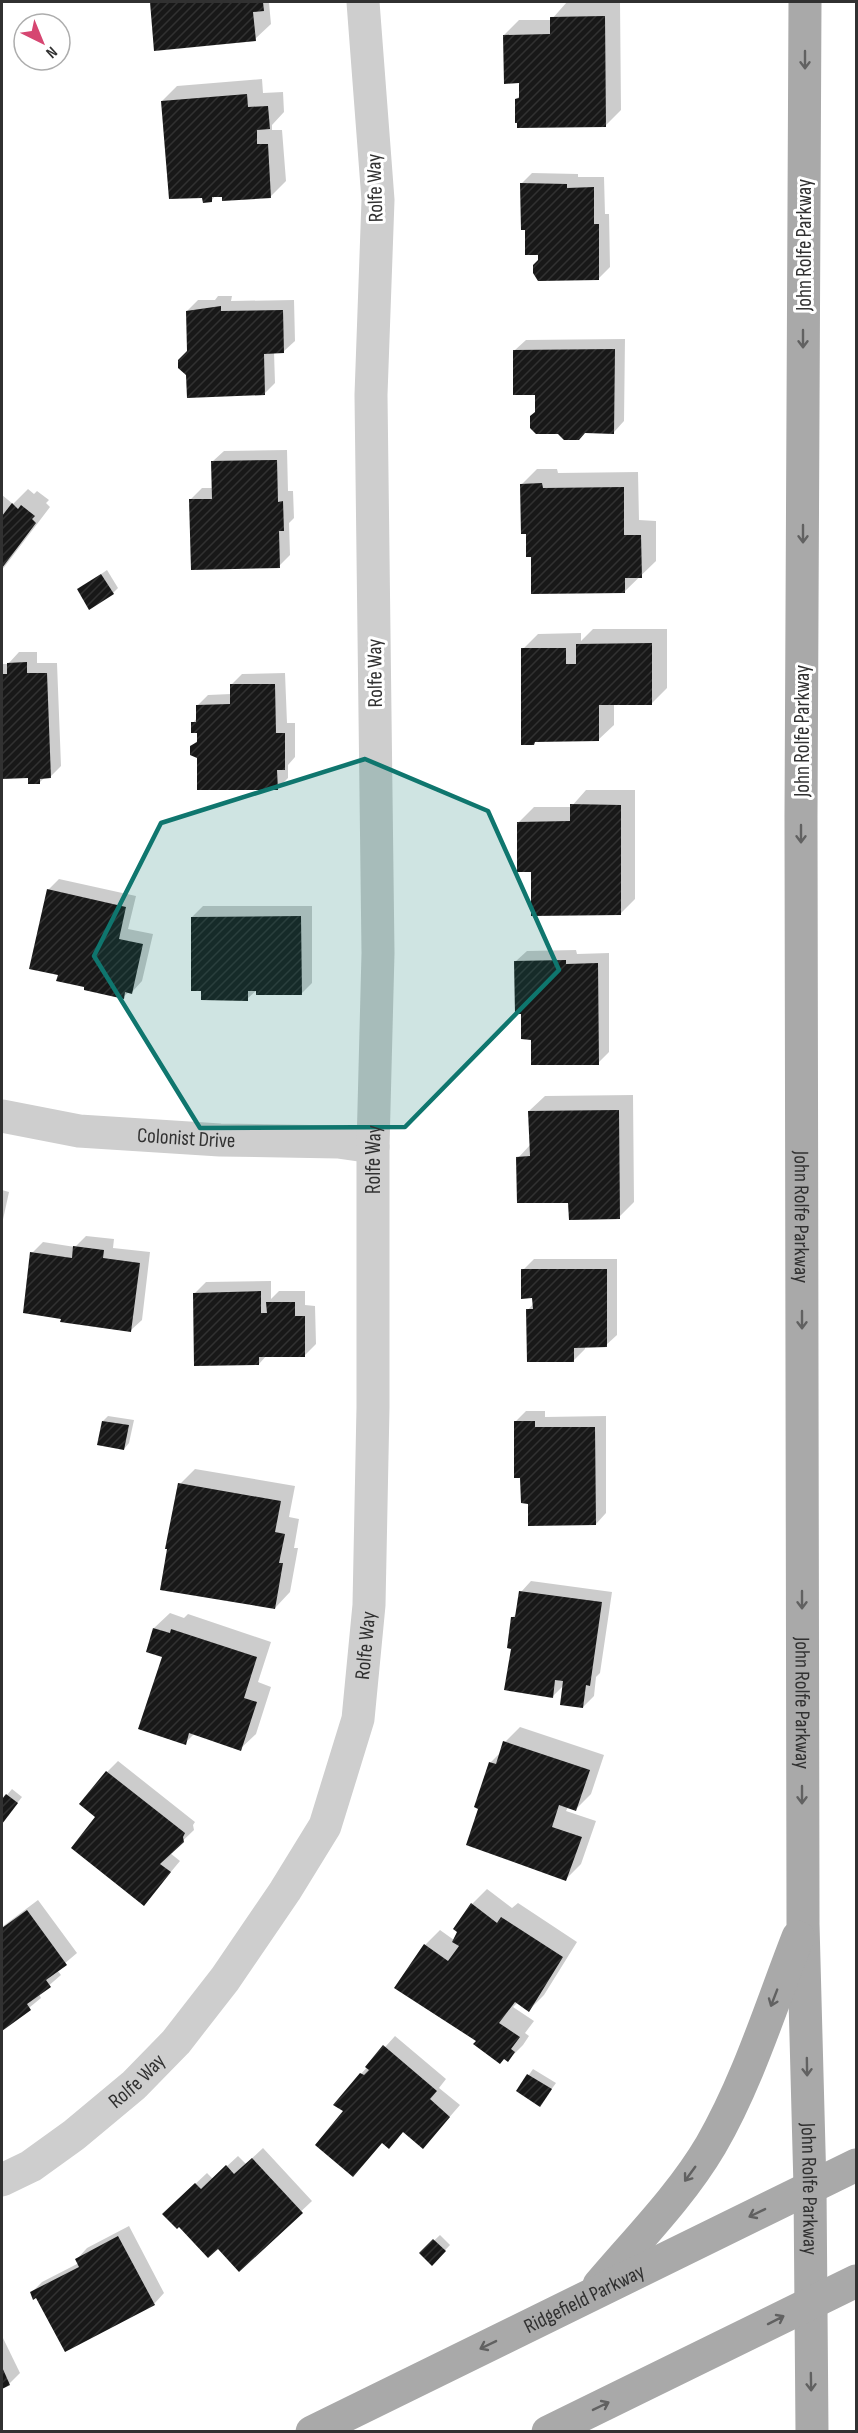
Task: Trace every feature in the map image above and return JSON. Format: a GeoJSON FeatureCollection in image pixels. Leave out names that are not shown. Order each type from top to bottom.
{"type":"FeatureCollection","features":[{"type":"Feature","properties":{"kind":"main road","name":"John Rolfe Parkway"},"geometry":{"type":"LineString","coordinates":[[805,2],[801,793],[802,1924],[810,2187],[812,2432]]}},
{"type":"Feature","properties":{"kind":"main road"},"geometry":{"type":"LineString","coordinates":[[590,2296],[669,2203],[710,2145],[737,2092],[802,1924]]}},
{"type":"Feature","properties":{"kind":"main road","name":"Ridgefield Parkway"},"geometry":{"type":"LineString","coordinates":[[312,2432],[856,2165]]}},
{"type":"Feature","properties":{"kind":"main road"},"geometry":{"type":"LineString","coordinates":[[548,2432],[856,2281]]}},
{"type":"Feature","properties":{"kind":"street","name":"Rolfe Way"},"geometry":{"type":"LineString","coordinates":[[2,2180],[31,2166],[74,2135],[134,2085],[177,2042],[225,1979],[285,1891],[325,1826],[358,1719],[368,1616],[373,1407],[373,1147],[378,952],[371,395],[378,200],[363,2]]}},
{"type":"Feature","properties":{"kind":"street","name":"Colonist Drive"},"geometry":{"type":"LineString","coordinates":[[2,1116],[79,1131],[220,1140],[338,1142],[373,1147]]}},
{"type":"Feature","properties":{"kind":"highlighted area"},"geometry":{"type":"Polygon","coordinates":[[[365,759],[488,811],[559,970],[405,1127],[200,1128],[94,956],[161,823],[365,759]]]}},
{"type":"Feature","properties":{"kind":"building"},"geometry":{"type":"Polygon","coordinates":[[[150,2],[263,2],[264,11],[253,12],[256,41],[154,51],[150,2]]]}},
{"type":"Feature","properties":{"kind":"building"},"geometry":{"type":"Polygon","coordinates":[[[605,16],[606,127],[517,128],[515,99],[519,98],[519,83],[504,84],[503,35],[550,34],[550,17],[605,16]]]}},
{"type":"Feature","properties":{"kind":"building"},"geometry":{"type":"Polygon","coordinates":[[[247,94],[248,107],[268,106],[270,129],[257,130],[257,144],[268,144],[271,198],[222,201],[222,197],[212,197],[212,202],[203,203],[202,198],[169,199],[161,101],[247,94]]]}},
{"type":"Feature","properties":{"kind":"building"},"geometry":{"type":"Polygon","coordinates":[[[520,183],[567,184],[567,188],[594,187],[594,224],[599,224],[599,280],[538,281],[533,273],[533,265],[538,260],[538,255],[525,255],[525,230],[521,230],[520,183]]]}},
{"type":"Feature","properties":{"kind":"building"},"geometry":{"type":"Polygon","coordinates":[[[221,306],[221,311],[283,310],[284,353],[264,354],[265,395],[187,398],[186,375],[178,368],[178,360],[187,351],[186,311],[221,306]]]}},
{"type":"Feature","properties":{"kind":"building"},"geometry":{"type":"Polygon","coordinates":[[[615,349],[614,434],[585,433],[579,440],[564,440],[558,434],[536,434],[530,428],[530,416],[535,412],[535,395],[513,395],[513,350],[615,349]]]}},
{"type":"Feature","properties":{"kind":"building"},"geometry":{"type":"Polygon","coordinates":[[[277,460],[278,502],[283,501],[284,531],[279,531],[280,568],[191,570],[189,499],[212,499],[211,461],[277,460]]]}},
{"type":"Feature","properties":{"kind":"building"},"geometry":{"type":"Polygon","coordinates":[[[542,483],[543,488],[624,487],[624,535],[641,535],[642,578],[625,578],[625,593],[531,594],[531,557],[526,557],[526,534],[521,534],[520,484],[542,483]]]}},
{"type":"Feature","properties":{"kind":"building"},"geometry":{"type":"Polygon","coordinates":[[[12,503],[18,509],[21,505],[35,516],[32,519],[36,523],[2,568],[2,516],[12,503]]]}},
{"type":"Feature","properties":{"kind":"building"},"geometry":{"type":"Polygon","coordinates":[[[101,574],[114,594],[89,610],[77,589],[101,574]]]}},
{"type":"Feature","properties":{"kind":"building"},"geometry":{"type":"Polygon","coordinates":[[[652,643],[652,705],[599,705],[599,741],[535,742],[534,745],[521,745],[521,648],[566,648],[566,664],[576,664],[576,644],[652,643]]]}},
{"type":"Feature","properties":{"kind":"building"},"geometry":{"type":"Polygon","coordinates":[[[27,662],[27,673],[47,673],[51,778],[40,779],[40,784],[28,784],[28,778],[2,779],[2,674],[7,674],[7,663],[27,662]]]}},
{"type":"Feature","properties":{"kind":"building"},"geometry":{"type":"Polygon","coordinates":[[[230,684],[275,684],[276,733],[285,733],[285,770],[277,770],[278,790],[197,790],[197,758],[190,755],[190,746],[197,742],[197,733],[191,733],[191,722],[196,722],[196,705],[230,704],[230,684]]]}},
{"type":"Feature","properties":{"kind":"building"},"geometry":{"type":"Polygon","coordinates":[[[570,804],[621,805],[621,915],[531,916],[531,872],[517,872],[517,822],[570,821],[570,804]]]}},
{"type":"Feature","properties":{"kind":"building"},"geometry":{"type":"Polygon","coordinates":[[[47,889],[126,907],[119,939],[143,944],[132,994],[125,992],[124,999],[84,990],[84,987],[56,981],[58,975],[29,969],[47,889]]]}},
{"type":"Feature","properties":{"kind":"building"},"geometry":{"type":"Polygon","coordinates":[[[301,916],[302,995],[256,995],[256,991],[248,991],[248,1001],[201,1000],[201,991],[191,991],[191,917],[301,916]]]}},
{"type":"Feature","properties":{"kind":"building"},"geometry":{"type":"Polygon","coordinates":[[[566,960],[566,964],[598,963],[599,1065],[531,1065],[531,1040],[521,1039],[521,1014],[515,1014],[514,961],[566,960]]]}},
{"type":"Feature","properties":{"kind":"building"},"geometry":{"type":"Polygon","coordinates":[[[619,1110],[620,1219],[569,1220],[568,1203],[517,1203],[516,1157],[530,1156],[528,1111],[619,1110]]]}},
{"type":"Feature","properties":{"kind":"building"},"geometry":{"type":"Polygon","coordinates":[[[73,1246],[104,1250],[103,1258],[140,1263],[131,1332],[60,1322],[61,1319],[23,1313],[30,1252],[72,1258],[73,1246]]]}},
{"type":"Feature","properties":{"kind":"building"},"geometry":{"type":"Polygon","coordinates":[[[521,1269],[607,1269],[607,1347],[574,1348],[574,1362],[527,1362],[526,1309],[533,1309],[532,1298],[521,1299],[521,1269]]]}},
{"type":"Feature","properties":{"kind":"building"},"geometry":{"type":"Polygon","coordinates":[[[261,1291],[261,1313],[267,1313],[266,1302],[295,1302],[295,1316],[305,1316],[305,1357],[259,1357],[259,1365],[194,1366],[193,1293],[261,1291]]]}},
{"type":"Feature","properties":{"kind":"building"},"geometry":{"type":"Polygon","coordinates":[[[102,1421],[129,1425],[124,1450],[97,1445],[102,1421]]]}},
{"type":"Feature","properties":{"kind":"building"},"geometry":{"type":"Polygon","coordinates":[[[514,1421],[535,1421],[535,1427],[595,1427],[596,1525],[528,1526],[528,1504],[521,1503],[520,1478],[514,1478],[514,1421]]]}},
{"type":"Feature","properties":{"kind":"building"},"geometry":{"type":"Polygon","coordinates":[[[178,1483],[281,1501],[275,1532],[285,1534],[279,1563],[283,1563],[275,1609],[160,1590],[167,1549],[165,1549],[178,1483]]]}},
{"type":"Feature","properties":{"kind":"building"},"geometry":{"type":"Polygon","coordinates":[[[519,1591],[602,1602],[590,1686],[586,1685],[583,1708],[560,1705],[563,1681],[555,1680],[553,1698],[504,1690],[511,1649],[507,1648],[511,1617],[515,1617],[519,1591]]]}},
{"type":"Feature","properties":{"kind":"building"},"geometry":{"type":"Polygon","coordinates":[[[153,1628],[170,1633],[171,1629],[257,1657],[244,1698],[257,1702],[241,1751],[189,1733],[186,1745],[138,1729],[162,1657],[146,1652],[153,1628]]]}},
{"type":"Feature","properties":{"kind":"building"},"geometry":{"type":"Polygon","coordinates":[[[503,1741],[590,1770],[576,1811],[559,1805],[552,1827],[582,1837],[566,1881],[466,1845],[478,1809],[474,1807],[489,1762],[496,1764],[503,1741]]]}},
{"type":"Feature","properties":{"kind":"building"},"geometry":{"type":"Polygon","coordinates":[[[106,1771],[185,1833],[184,1842],[160,1864],[171,1872],[144,1906],[71,1848],[95,1817],[79,1804],[106,1771]]]}},
{"type":"Feature","properties":{"kind":"building"},"geometry":{"type":"Polygon","coordinates":[[[6,1794],[18,1803],[2,1824],[2,1799],[6,1794]]]}},
{"type":"Feature","properties":{"kind":"building"},"geometry":{"type":"Polygon","coordinates":[[[471,1903],[497,1923],[501,1917],[563,1957],[529,2012],[515,2002],[499,2023],[520,2037],[511,2049],[515,2052],[508,2062],[504,2059],[500,2064],[473,2044],[476,2041],[394,1988],[424,1944],[448,1961],[459,1946],[452,1942],[457,1932],[453,1929],[471,1903]]]}},
{"type":"Feature","properties":{"kind":"building"},"geometry":{"type":"Polygon","coordinates":[[[27,1910],[67,1965],[46,1980],[51,1987],[27,2004],[31,2010],[2,2031],[2,1928],[27,1910]]]}},
{"type":"Feature","properties":{"kind":"building"},"geometry":{"type":"Polygon","coordinates":[[[383,2045],[437,2091],[430,2099],[450,2117],[423,2149],[403,2132],[389,2149],[382,2143],[353,2177],[315,2145],[343,2111],[333,2105],[360,2073],[364,2075],[369,2070],[365,2067],[383,2045]]]}},
{"type":"Feature","properties":{"kind":"building"},"geometry":{"type":"Polygon","coordinates":[[[527,2074],[552,2089],[540,2107],[516,2091],[527,2074]]]}},
{"type":"Feature","properties":{"kind":"building"},"geometry":{"type":"Polygon","coordinates":[[[252,2158],[303,2213],[239,2272],[218,2249],[208,2258],[179,2227],[177,2229],[162,2214],[195,2183],[201,2189],[226,2165],[234,2174],[252,2158]]]}},
{"type":"Feature","properties":{"kind":"building"},"geometry":{"type":"Polygon","coordinates":[[[118,2236],[155,2305],[65,2352],[36,2298],[33,2300],[30,2292],[79,2267],[75,2259],[118,2236]]]}},
{"type":"Feature","properties":{"kind":"building"},"geometry":{"type":"Polygon","coordinates":[[[433,2239],[446,2251],[432,2266],[419,2253],[433,2239]]]}},
{"type":"Feature","properties":{"kind":"building"},"geometry":{"type":"Polygon","coordinates":[[[2,2367],[10,2385],[2,2389],[2,2367]]]}}]}
